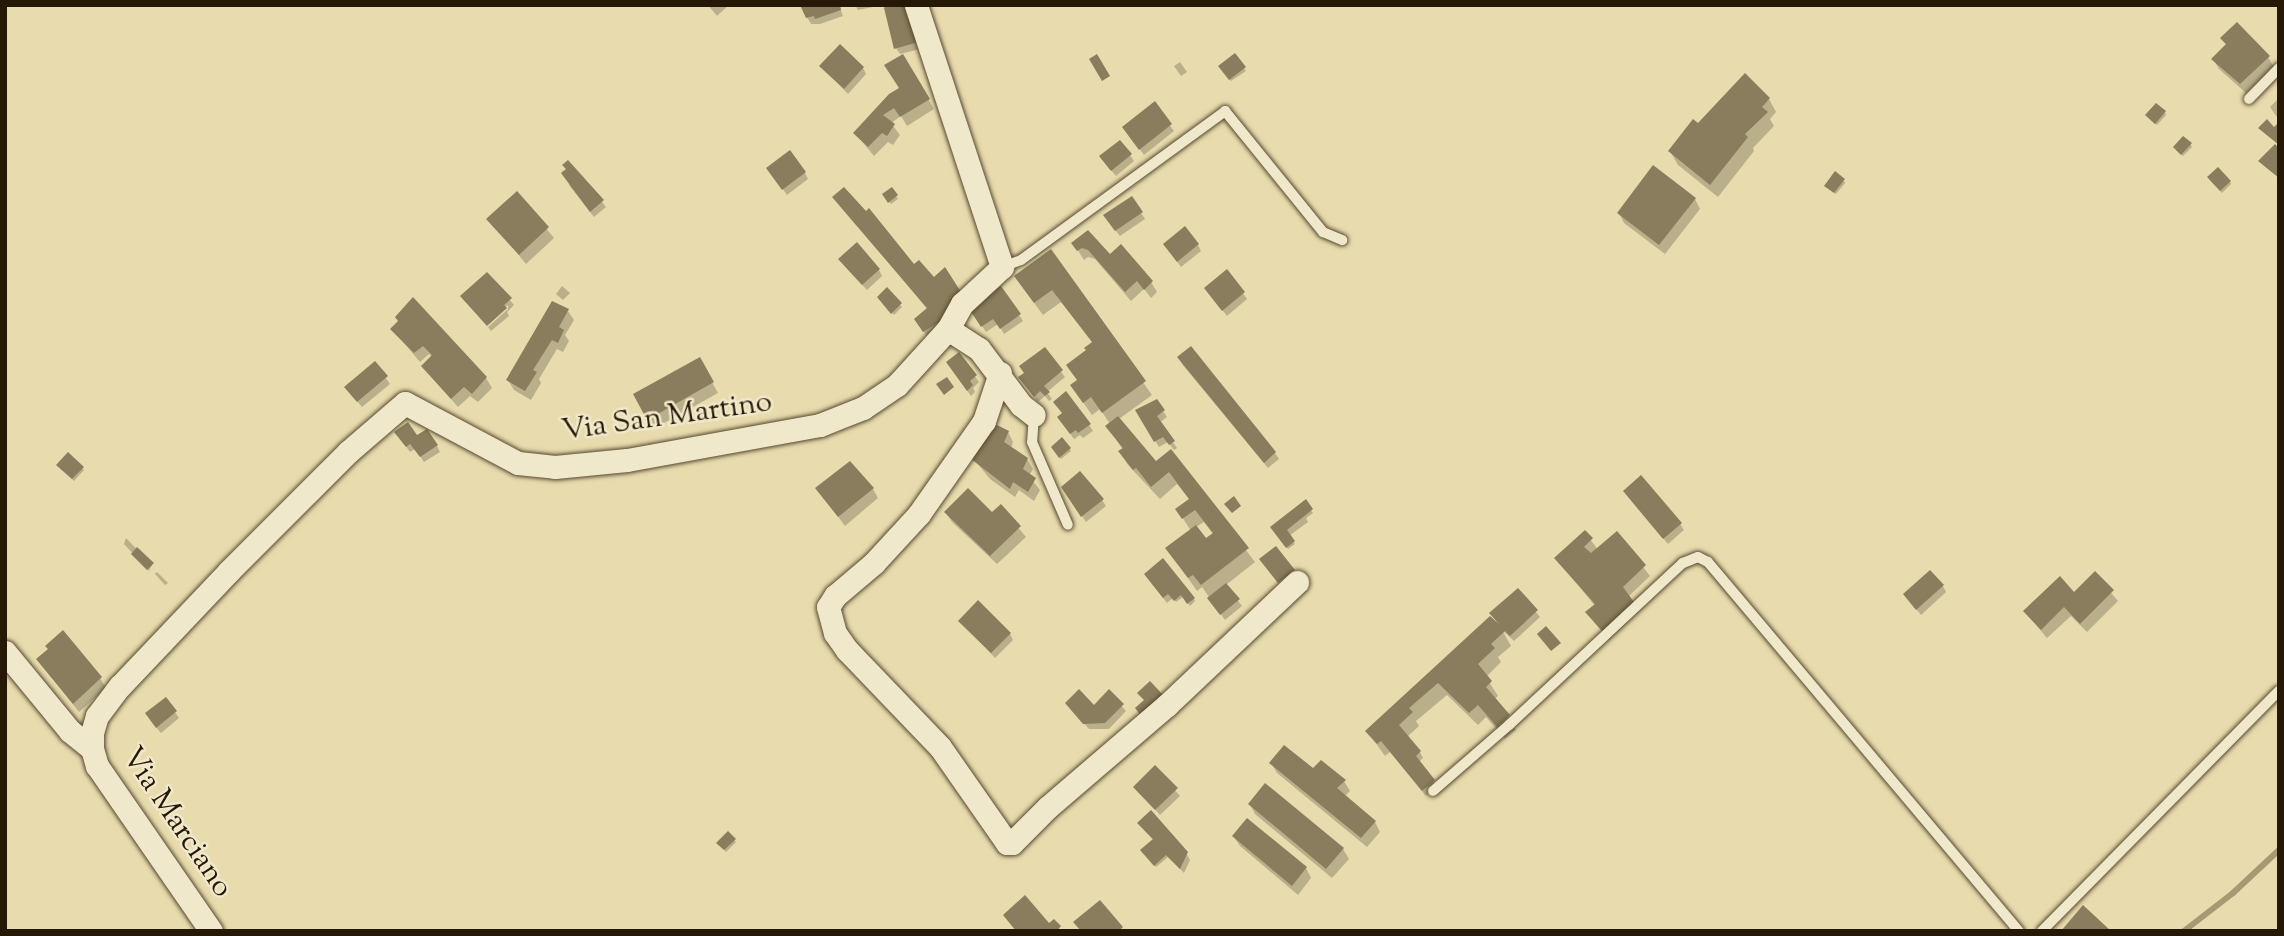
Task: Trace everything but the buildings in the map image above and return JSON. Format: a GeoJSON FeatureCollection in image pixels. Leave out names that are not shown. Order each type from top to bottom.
{"type":"FeatureCollection","features":[{"type":"Feature","properties":{"kind":"street"},"geometry":{"type":"LineString","coordinates":[[916,5],[1002,267]]}},
{"type":"Feature","properties":{"kind":"street","name":"Via San Martino"},"geometry":{"type":"LineString","coordinates":[[92,749],[92,733],[97,716],[120,686],[348,452],[405,403],[518,463],[555,467],[627,460],[820,425],[863,408],[897,386],[948,329],[962,304],[1002,267]]}},
{"type":"Feature","properties":{"kind":"street"},"geometry":{"type":"LineString","coordinates":[[948,329],[979,349],[1000,373],[1021,405],[1034,415]]}},
{"type":"Feature","properties":{"kind":"street"},"geometry":{"type":"LineString","coordinates":[[1000,373],[984,421],[919,514],[874,563],[835,596],[828,607],[835,633],[847,650],[940,747],[1007,843],[1012,843],[1048,807],[1167,705],[1297,582]]}},
{"type":"Feature","properties":{"kind":"street"},"geometry":{"type":"LineString","coordinates":[[5,652],[70,731],[92,749]]}},
{"type":"Feature","properties":{"kind":"street","name":"Via Marciano"},"geometry":{"type":"LineString","coordinates":[[92,749],[97,766],[112,792],[211,931]]}},
{"type":"Feature","properties":{"kind":"lane"},"geometry":{"type":"LineString","coordinates":[[2249,99],[2279,68]]}},
{"type":"Feature","properties":{"kind":"lane"},"geometry":{"type":"LineString","coordinates":[[1002,267],[1021,260],[1224,111],[1323,232],[1342,240]]}},
{"type":"Feature","properties":{"kind":"lane"},"geometry":{"type":"LineString","coordinates":[[1034,415],[1032,442],[1068,524]]}},
{"type":"Feature","properties":{"kind":"lane"},"geometry":{"type":"LineString","coordinates":[[1433,791],[1509,725],[1683,563],[1698,558],[1707,562],[2019,931]]}},
{"type":"Feature","properties":{"kind":"lane"},"geometry":{"type":"LineString","coordinates":[[2042,931],[2279,691]]}},
{"type":"Feature","properties":{"kind":"waterway"},"geometry":{"type":"LineString","coordinates":[[2184,931],[2233,893],[2279,850]]}}]}
